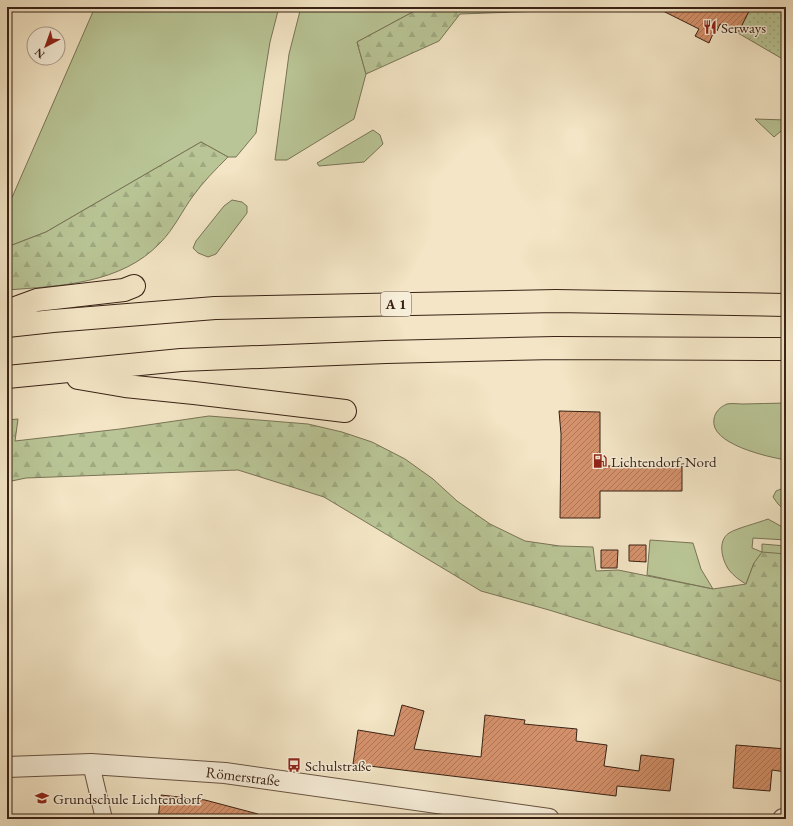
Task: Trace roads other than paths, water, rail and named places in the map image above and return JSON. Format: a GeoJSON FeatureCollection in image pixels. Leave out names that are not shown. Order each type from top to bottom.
{"type":"FeatureCollection","features":[{"type":"Feature","properties":{"kind":"highway"},"geometry":{"type":"LineString","coordinates":[[7,311],[37,300],[124,290],[134,286]]}},
{"type":"Feature","properties":{"kind":"highway","name":"A 1"},"geometry":{"type":"LineString","coordinates":[[7,326],[216,308],[556,301],[786,305]]}},
{"type":"Feature","properties":{"kind":"highway"},"geometry":{"type":"LineString","coordinates":[[7,377],[181,360],[386,352],[555,348],[786,349]]}},
{"type":"Feature","properties":{"kind":"highway"},"geometry":{"type":"LineString","coordinates":[[53,373],[125,386],[345,411]]}},
{"type":"Feature","properties":{"kind":"street","name":"Römerstraße"},"geometry":{"type":"LineString","coordinates":[[7,767],[91,764],[246,775],[549,819]]}},
{"type":"Feature","properties":{"kind":"street"},"geometry":{"type":"LineString","coordinates":[[91,764],[104,819]]}},
{"type":"Feature","properties":{"kind":"place","name":"Serways"},"geometry":{"type":"Point","coordinates":[710,27]}},
{"type":"Feature","properties":{"kind":"place","name":"Lichtendorf-Nord"},"geometry":{"type":"Point","coordinates":[600,461]}},
{"type":"Feature","properties":{"kind":"place","name":"Schulstraße"},"geometry":{"type":"Point","coordinates":[294,765]}},
{"type":"Feature","properties":{"kind":"place","name":"Grundschule Lichtendorf"},"geometry":{"type":"Point","coordinates":[42,798]}}]}
